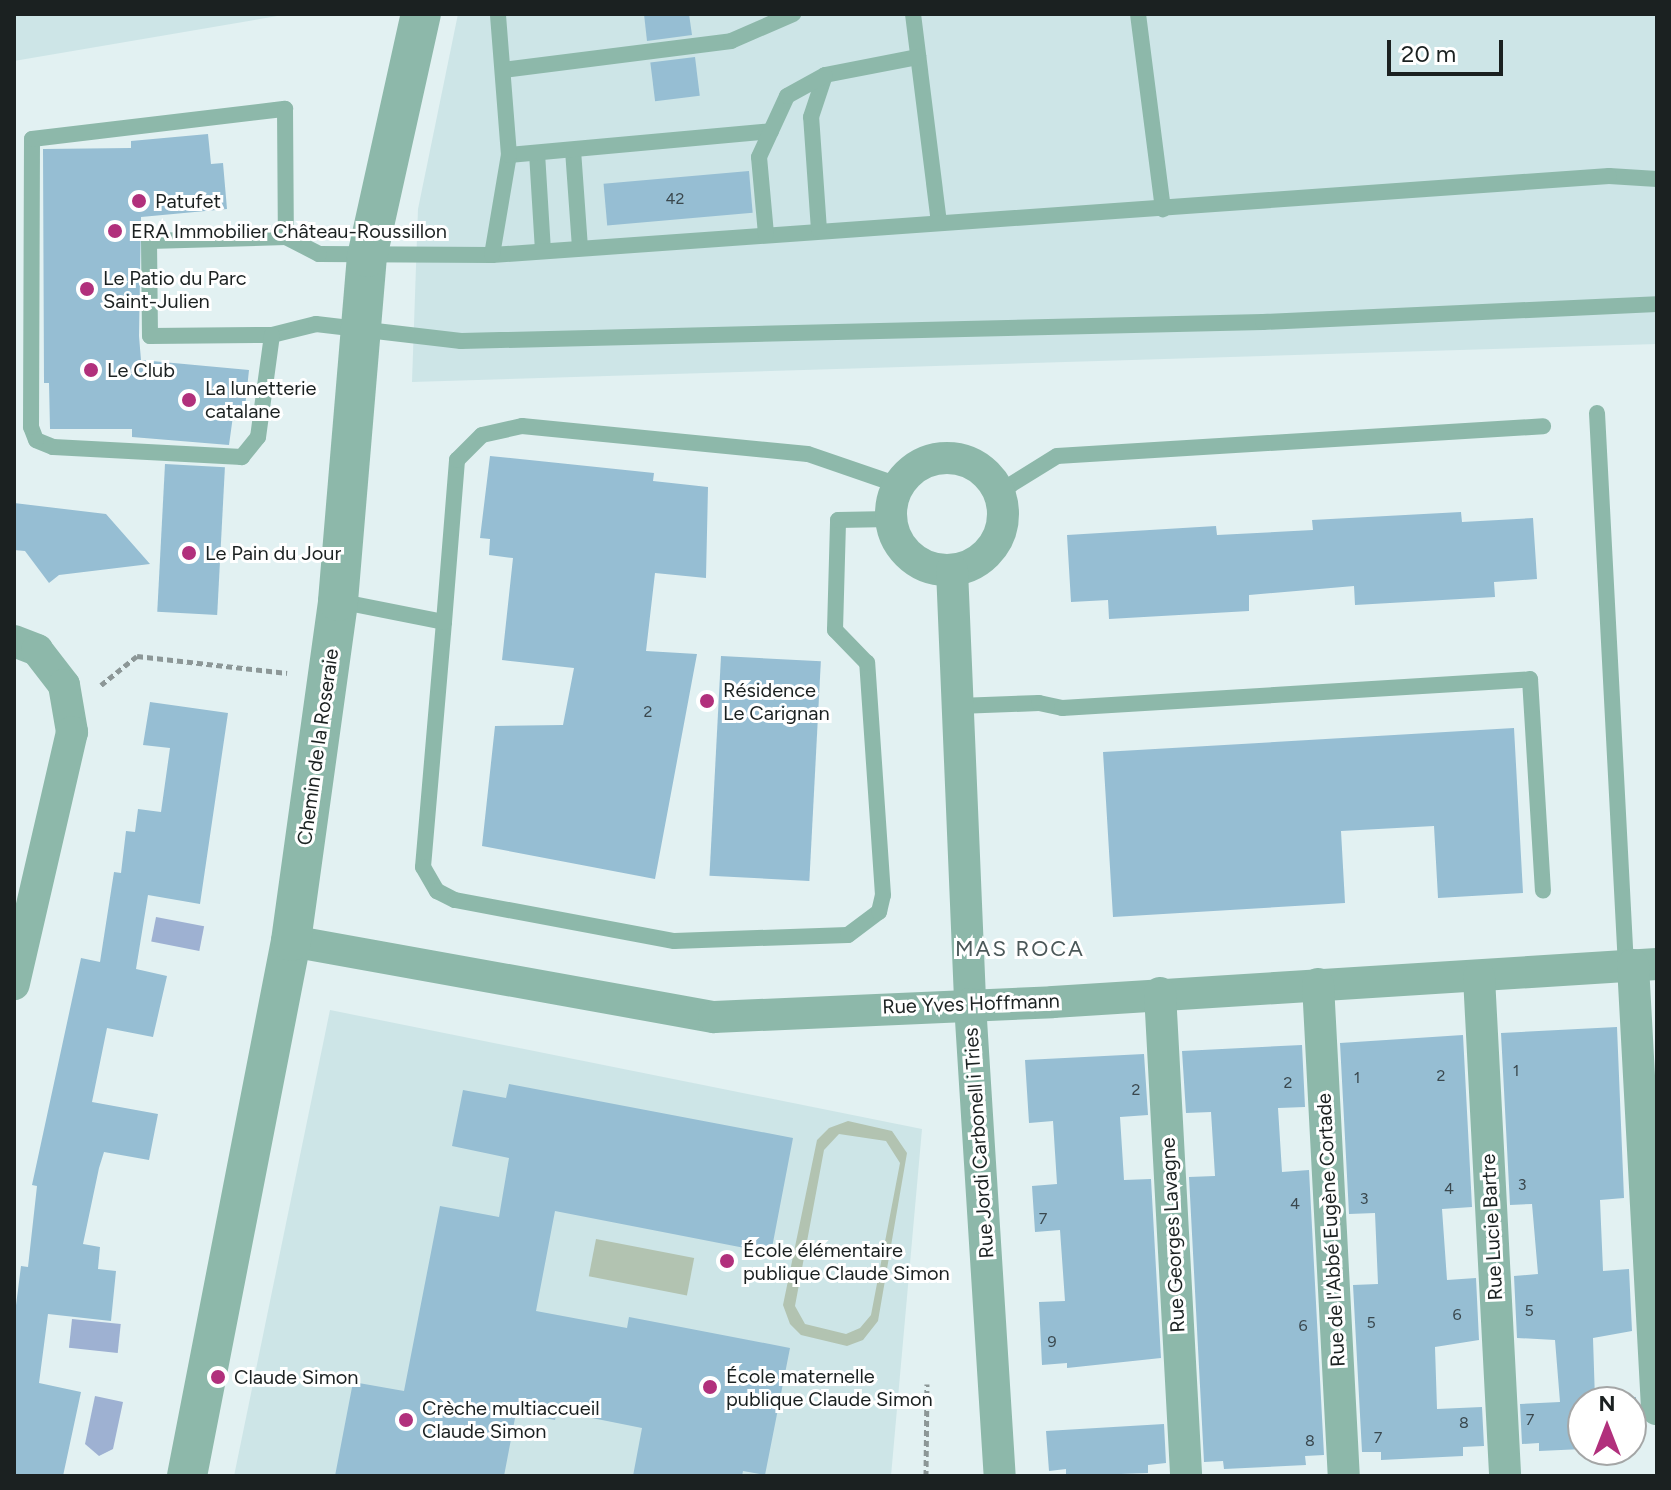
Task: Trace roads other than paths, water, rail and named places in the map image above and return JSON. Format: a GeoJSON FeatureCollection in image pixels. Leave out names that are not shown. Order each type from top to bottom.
{"type":"FeatureCollection","features":[{"type":"Feature","properties":{"kind":"street","name":"Chemin de la Roseraie"},"geometry":{"type":"LineString","coordinates":[[187,1476],[291,941],[338,601],[367,257],[421,14]]}},
{"type":"Feature","properties":{"kind":"street"},"geometry":{"type":"LineString","coordinates":[[942,457],[976,465],[999,492],[1003,527],[996,543],[969,567],[935,570],[911,557],[895,537],[890,519],[898,485],[910,471],[942,457]]}},
{"type":"Feature","properties":{"kind":"street","name":"Rue Jordi Carbonell i Tries"},"geometry":{"type":"LineString","coordinates":[[952,570],[970,1004],[1000,1476]]}},
{"type":"Feature","properties":{"kind":"street"},"geometry":{"type":"LineString","coordinates":[[14,641],[37,650],[64,685],[72,732],[14,984]]}},
{"type":"Feature","properties":{"kind":"street","name":"Rue Yves Hoffmann"},"geometry":{"type":"LineString","coordinates":[[291,941],[714,1017],[1479,977],[1639,965]]}},
{"type":"Feature","properties":{"kind":"street"},"geometry":{"type":"LineString","coordinates":[[1639,965],[1657,1409]]}},
{"type":"Feature","properties":{"kind":"street","name":"Rue Lucie Bartre"},"geometry":{"type":"LineString","coordinates":[[1479,977],[1505,1476]]}},
{"type":"Feature","properties":{"kind":"street","name":"Rue de l'Abbé Eugène Cortade"},"geometry":{"type":"LineString","coordinates":[[1318,984],[1344,1476]]}},
{"type":"Feature","properties":{"kind":"street","name":"Rue Georges Lavagne"},"geometry":{"type":"LineString","coordinates":[[1160,993],[1186,1476]]}},
{"type":"Feature","properties":{"kind":"lane"},"geometry":{"type":"LineString","coordinates":[[492,255],[509,155],[498,14]]}},
{"type":"Feature","properties":{"kind":"lane"},"geometry":{"type":"LineString","coordinates":[[503,70],[731,41],[793,14]]}},
{"type":"Feature","properties":{"kind":"lane"},"geometry":{"type":"LineString","coordinates":[[913,14],[939,222]]}},
{"type":"Feature","properties":{"kind":"lane"},"geometry":{"type":"LineString","coordinates":[[1138,14],[1163,209]]}},
{"type":"Feature","properties":{"kind":"lane"},"geometry":{"type":"LineString","coordinates":[[766,234],[759,157],[787,96],[825,75],[918,57]]}},
{"type":"Feature","properties":{"kind":"lane"},"geometry":{"type":"LineString","coordinates":[[819,230],[811,117],[825,75]]}},
{"type":"Feature","properties":{"kind":"lane"},"geometry":{"type":"LineString","coordinates":[[272,335],[258,437],[242,457],[53,447],[36,440],[31,427],[32,139],[285,109],[286,237]]}},
{"type":"Feature","properties":{"kind":"lane"},"geometry":{"type":"LineString","coordinates":[[509,155],[771,131]]}},
{"type":"Feature","properties":{"kind":"lane"},"geometry":{"type":"LineString","coordinates":[[573,150],[580,248]]}},
{"type":"Feature","properties":{"kind":"lane"},"geometry":{"type":"LineString","coordinates":[[537,153],[543,251]]}},
{"type":"Feature","properties":{"kind":"lane"},"geometry":{"type":"LineString","coordinates":[[1657,179],[1609,176],[492,255],[367,257],[319,254],[286,237],[149,241],[150,336],[272,335],[316,324],[461,341],[1263,322],[1657,304]]}},
{"type":"Feature","properties":{"kind":"lane"},"geometry":{"type":"LineString","coordinates":[[1597,413],[1639,965]]}},
{"type":"Feature","properties":{"kind":"lane"},"geometry":{"type":"LineString","coordinates":[[890,519],[838,520],[835,630],[867,663],[883,895],[879,912],[848,935],[674,941],[455,900],[437,891],[423,867],[457,460],[482,435],[522,426],[808,454],[898,485]]}},
{"type":"Feature","properties":{"kind":"lane"},"geometry":{"type":"LineString","coordinates":[[999,492],[1057,456],[1543,426]]}},
{"type":"Feature","properties":{"kind":"lane"},"geometry":{"type":"LineString","coordinates":[[338,601],[444,622]]}},
{"type":"Feature","properties":{"kind":"lane"},"geometry":{"type":"LineString","coordinates":[[958,706],[1039,703],[1062,708],[1530,679],[1543,891]]}},
{"type":"Feature","properties":{"kind":"water"},"geometry":{"type":"Polygon","coordinates":[[[156,917],[204,926],[199,951],[151,942],[156,917]]]}},
{"type":"Feature","properties":{"kind":"water"},"geometry":{"type":"Polygon","coordinates":[[[72,1319],[121,1324],[118,1353],[69,1348],[72,1319]]]}},
{"type":"Feature","properties":{"kind":"water"},"geometry":{"type":"Polygon","coordinates":[[[95,1396],[123,1402],[113,1449],[99,1456],[85,1444],[95,1396]]]}},
{"type":"Feature","properties":{"kind":"place","name":"Patufet"},"geometry":{"type":"Point","coordinates":[139,201]}},
{"type":"Feature","properties":{"kind":"place","name":"ERA Immobilier Château-Roussillon"},"geometry":{"type":"Point","coordinates":[115,231]}},
{"type":"Feature","properties":{"kind":"place","name":"Le Patio du Parc Saint-Julien"},"geometry":{"type":"Point","coordinates":[87,289]}},
{"type":"Feature","properties":{"kind":"place","name":"Le Club"},"geometry":{"type":"Point","coordinates":[91,370]}},
{"type":"Feature","properties":{"kind":"place","name":"La lunetterie catalane"},"geometry":{"type":"Point","coordinates":[189,400]}},
{"type":"Feature","properties":{"kind":"place","name":"Le Pain du Jour"},"geometry":{"type":"Point","coordinates":[189,553]}},
{"type":"Feature","properties":{"kind":"place","name":"Résidence Le Carignan"},"geometry":{"type":"Point","coordinates":[707,701]}},
{"type":"Feature","properties":{"kind":"place","name":"École élémentaire publique Claude Simon"},"geometry":{"type":"Point","coordinates":[727,1261]}},
{"type":"Feature","properties":{"kind":"place","name":"Claude Simon"},"geometry":{"type":"Point","coordinates":[218,1377]}},
{"type":"Feature","properties":{"kind":"place","name":"École maternelle publique Claude Simon"},"geometry":{"type":"Point","coordinates":[710,1387]}},
{"type":"Feature","properties":{"kind":"place","name":"Crèche multiaccueil Claude Simon"},"geometry":{"type":"Point","coordinates":[406,1420]}},
{"type":"Feature","properties":{"kind":"district","name":"MAS ROCA"},"geometry":{"type":"Point","coordinates":[1020,949]}}]}
